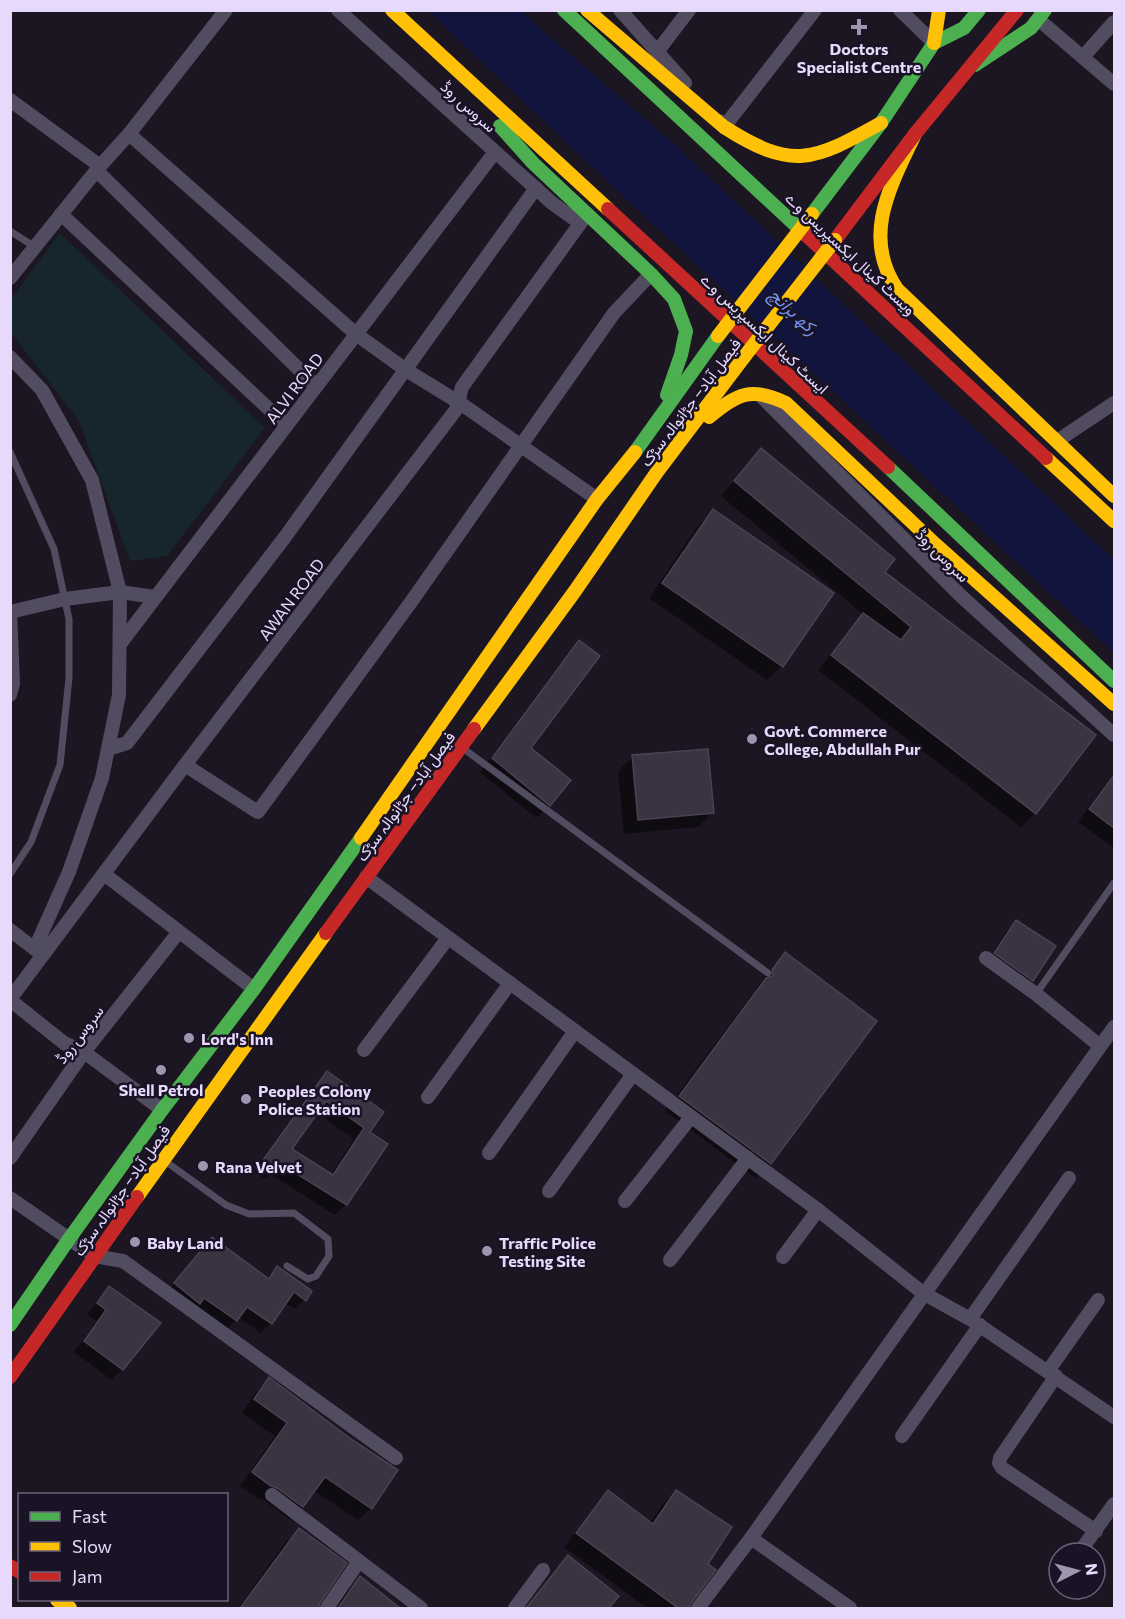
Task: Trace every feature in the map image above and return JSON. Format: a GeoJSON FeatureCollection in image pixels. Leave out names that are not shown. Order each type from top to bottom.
{"type":"FeatureCollection","features":[{"type":"Feature","properties":{"kind":"main road"},"geometry":{"type":"LineString","coordinates":[[381,10],[505,131],[583,219],[651,274],[674,299],[686,331],[681,355],[660,417]]}},
{"type":"Feature","properties":{"kind":"main road","name":"ایسٹ کینال ایکسپریس وے"},"geometry":{"type":"LineString","coordinates":[[392,10],[897,476],[1114,681]]}},
{"type":"Feature","properties":{"kind":"main road","name":"ویسٹ کینال ایکسپریس وے"},"geometry":{"type":"LineString","coordinates":[[564,10],[1114,521]]}},
{"type":"Feature","properties":{"kind":"main road"},"geometry":{"type":"LineString","coordinates":[[587,10],[724,127],[746,142],[769,153],[793,158],[816,155],[837,148],[881,123]]}},
{"type":"Feature","properties":{"kind":"main road"},"geometry":{"type":"LineString","coordinates":[[934,43],[939,10]]}},
{"type":"Feature","properties":{"kind":"main road"},"geometry":{"type":"LineString","coordinates":[[934,43],[964,28],[979,10]]}},
{"type":"Feature","properties":{"kind":"main road"},"geometry":{"type":"LineString","coordinates":[[1017,10],[915,134],[888,194],[881,221],[881,247],[885,268],[897,289],[1114,496]]}},
{"type":"Feature","properties":{"kind":"main road"},"geometry":{"type":"LineString","coordinates":[[971,68],[1031,28],[1042,15]]}},
{"type":"Feature","properties":{"kind":"main road","name":"فیصل آباد– جڑانوالہ سڑک"},"geometry":{"type":"LineString","coordinates":[[10,1325],[162,1110],[254,989],[597,499],[881,123],[934,43]]}},
{"type":"Feature","properties":{"kind":"main road","name":"فیصل آباد– جڑانوالہ سڑک"},"geometry":{"type":"LineString","coordinates":[[10,1377],[163,1159],[683,438],[915,134]]}},
{"type":"Feature","properties":{"kind":"main road"},"geometry":{"type":"LineString","coordinates":[[683,438],[730,400],[756,391],[770,394],[786,403],[935,544],[1114,704]]}},
{"type":"Feature","properties":{"kind":"street"},"geometry":{"type":"LineString","coordinates":[[10,278],[98,168],[129,134],[226,10]]}},
{"type":"Feature","properties":{"kind":"street","name":"سروس روڈ"},"geometry":{"type":"LineString","coordinates":[[338,10],[536,188],[583,219]]}},
{"type":"Feature","properties":{"kind":"street"},"geometry":{"type":"LineString","coordinates":[[620,10],[724,127],[815,10]]}},
{"type":"Feature","properties":{"kind":"street"},"geometry":{"type":"LineString","coordinates":[[657,52],[689,10]]}},
{"type":"Feature","properties":{"kind":"street"},"geometry":{"type":"LineString","coordinates":[[900,10],[934,43]]}},
{"type":"Feature","properties":{"kind":"street"},"geometry":{"type":"LineString","coordinates":[[1042,15],[1083,57],[1114,84]]}},
{"type":"Feature","properties":{"kind":"street"},"geometry":{"type":"LineString","coordinates":[[1083,57],[1114,22]]}},
{"type":"Feature","properties":{"kind":"street"},"geometry":{"type":"LineString","coordinates":[[10,100],[98,168],[316,386]]}},
{"type":"Feature","properties":{"kind":"street"},"geometry":{"type":"LineString","coordinates":[[129,134],[356,334],[406,370],[460,403],[597,499]]}},
{"type":"Feature","properties":{"kind":"street","name":"ALVI ROAD"},"geometry":{"type":"LineString","coordinates":[[120,644],[356,334],[500,156],[517,146]]}},
{"type":"Feature","properties":{"kind":"street"},"geometry":{"type":"LineString","coordinates":[[108,749],[127,743],[285,537],[536,188]]}},
{"type":"Feature","properties":{"kind":"street"},"geometry":{"type":"LineString","coordinates":[[61,214],[286,426]]}},
{"type":"Feature","properties":{"kind":"street","name":"AWAN ROAD"},"geometry":{"type":"LineString","coordinates":[[10,1000],[39,952],[104,874],[448,421],[460,403],[459,394],[462,387],[583,219]]}},
{"type":"Feature","properties":{"kind":"street"},"geometry":{"type":"LineString","coordinates":[[185,765],[258,812],[411,602],[614,312],[651,274]]}},
{"type":"Feature","properties":{"kind":"street"},"geometry":{"type":"LineString","coordinates":[[10,357],[42,390],[92,480],[120,592],[119,695],[102,778],[39,952],[10,930]]}},
{"type":"Feature","properties":{"kind":"street","name":"سروس روڈ"},"geometry":{"type":"LineString","coordinates":[[756,391],[961,596],[1114,735]]}},
{"type":"Feature","properties":{"kind":"street"},"geometry":{"type":"LineString","coordinates":[[1057,441],[1114,403]]}},
{"type":"Feature","properties":{"kind":"street"},"geometry":{"type":"LineString","coordinates":[[10,695],[13,684],[11,611],[65,599],[120,592],[155,597]]}},
{"type":"Feature","properties":{"kind":"street"},"geometry":{"type":"LineString","coordinates":[[104,874],[254,989]]}},
{"type":"Feature","properties":{"kind":"street"},"geometry":{"type":"LineString","coordinates":[[366,877],[818,1210],[923,1293],[975,1322],[1114,1416]]}},
{"type":"Feature","properties":{"kind":"street","name":"سروس روڈ"},"geometry":{"type":"LineString","coordinates":[[10,1158],[84,1053],[178,933]]}},
{"type":"Feature","properties":{"kind":"street"},"geometry":{"type":"LineString","coordinates":[[364,1050],[448,938]]}},
{"type":"Feature","properties":{"kind":"street"},"geometry":{"type":"LineString","coordinates":[[986,958],[1036,994],[1100,1046]]}},
{"type":"Feature","properties":{"kind":"street"},"geometry":{"type":"LineString","coordinates":[[428,1097],[510,983]]}},
{"type":"Feature","properties":{"kind":"street"},"geometry":{"type":"LineString","coordinates":[[10,1000],[64,1043],[84,1053],[162,1110]]}},
{"type":"Feature","properties":{"kind":"street"},"geometry":{"type":"LineString","coordinates":[[698,1608],[751,1538],[1114,1027]]}},
{"type":"Feature","properties":{"kind":"street"},"geometry":{"type":"LineString","coordinates":[[489,1153],[574,1031]]}},
{"type":"Feature","properties":{"kind":"street"},"geometry":{"type":"LineString","coordinates":[[549,1191],[633,1074]]}},
{"type":"Feature","properties":{"kind":"street"},"geometry":{"type":"LineString","coordinates":[[625,1201],[691,1117]]}},
{"type":"Feature","properties":{"kind":"street"},"geometry":{"type":"LineString","coordinates":[[670,1260],[748,1158]]}},
{"type":"Feature","properties":{"kind":"street"},"geometry":{"type":"LineString","coordinates":[[902,1436],[1069,1178]]}},
{"type":"Feature","properties":{"kind":"street"},"geometry":{"type":"LineString","coordinates":[[10,1198],[94,1256],[123,1261],[396,1458]]}},
{"type":"Feature","properties":{"kind":"street"},"geometry":{"type":"LineString","coordinates":[[783,1257],[818,1210]]}},
{"type":"Feature","properties":{"kind":"street"},"geometry":{"type":"LineString","coordinates":[[1096,1531],[1002,1468],[999,1463],[1098,1300]]}},
{"type":"Feature","properties":{"kind":"street"},"geometry":{"type":"LineString","coordinates":[[272,1495],[422,1608]]}},
{"type":"Feature","properties":{"kind":"street"},"geometry":{"type":"LineString","coordinates":[[1088,1541],[1114,1504]]}},
{"type":"Feature","properties":{"kind":"street"},"geometry":{"type":"LineString","coordinates":[[751,1538],[850,1608]]}},
{"type":"Feature","properties":{"kind":"street"},"geometry":{"type":"LineString","coordinates":[[327,1608],[359,1561]]}},
{"type":"Feature","properties":{"kind":"street"},"geometry":{"type":"LineString","coordinates":[[515,1608],[543,1570]]}},
{"type":"Feature","properties":{"kind":"lane"},"geometry":{"type":"LineString","coordinates":[[10,231],[36,247]]}},
{"type":"Feature","properties":{"kind":"lane"},"geometry":{"type":"LineString","coordinates":[[10,452],[54,549],[69,620],[69,678],[60,765],[31,842],[10,874]]}},
{"type":"Feature","properties":{"kind":"lane"},"geometry":{"type":"LineString","coordinates":[[462,747],[768,973]]}},
{"type":"Feature","properties":{"kind":"lane"},"geometry":{"type":"LineString","coordinates":[[1036,994],[1114,883]]}},
{"type":"Feature","properties":{"kind":"lane"},"geometry":{"type":"LineString","coordinates":[[163,1159],[226,1205],[249,1214],[294,1213],[328,1239],[329,1256],[316,1276],[308,1279],[287,1266]]}},
{"type":"Feature","properties":{"kind":"shaded area"},"geometry":{"type":"Polygon","coordinates":[[[60,233],[265,428],[167,556],[130,561],[79,421],[11,333],[11,299],[60,233]]]}},
{"type":"Feature","properties":{"kind":"water","name":"رکھ برانچ"},"geometry":{"type":"Polygon","coordinates":[[[428,11],[520,11],[674,144],[1114,560],[1114,653],[625,198],[428,11]]]}},
{"type":"Feature","properties":{"kind":"building"},"geometry":{"type":"Polygon","coordinates":[[[761,448],[895,559],[885,572],[1096,735],[1036,814],[831,655],[863,613],[901,640],[911,627],[734,481],[761,448]]]}},
{"type":"Feature","properties":{"kind":"building"},"geometry":{"type":"Polygon","coordinates":[[[713,509],[834,593],[783,667],[662,583],[713,509]]]}},
{"type":"Feature","properties":{"kind":"building"},"geometry":{"type":"Polygon","coordinates":[[[579,640],[600,656],[531,748],[571,780],[550,806],[492,758],[579,640]]]}},
{"type":"Feature","properties":{"kind":"building"},"geometry":{"type":"Polygon","coordinates":[[[708,749],[714,813],[638,820],[632,755],[708,749]]]}},
{"type":"Feature","properties":{"kind":"building"},"geometry":{"type":"Polygon","coordinates":[[[1114,775],[1114,828],[1089,809],[1114,775]]]}},
{"type":"Feature","properties":{"kind":"building"},"geometry":{"type":"Polygon","coordinates":[[[1016,920],[1056,946],[1033,981],[994,953],[1016,920]]]}},
{"type":"Feature","properties":{"kind":"building"},"geometry":{"type":"Polygon","coordinates":[[[785,952],[877,1021],[771,1164],[679,1096],[766,978],[773,976],[772,970],[785,952]]]}},
{"type":"Feature","properties":{"kind":"building"},"geometry":{"type":"Polygon","coordinates":[[[327,1071],[384,1112],[370,1132],[388,1144],[347,1205],[281,1164],[277,1169],[263,1160],[327,1071]],[[326,1101],[292,1149],[333,1175],[364,1128],[326,1101]]]}},
{"type":"Feature","properties":{"kind":"building"},"geometry":{"type":"Polygon","coordinates":[[[212,1237],[269,1279],[277,1266],[312,1291],[306,1301],[294,1292],[272,1324],[247,1307],[237,1321],[204,1298],[200,1304],[174,1283],[212,1237]]]}},
{"type":"Feature","properties":{"kind":"building"},"geometry":{"type":"Polygon","coordinates":[[[109,1286],[161,1323],[123,1370],[84,1341],[106,1310],[97,1303],[109,1286]]]}},
{"type":"Feature","properties":{"kind":"building"},"geometry":{"type":"Polygon","coordinates":[[[269,1377],[351,1439],[398,1470],[372,1509],[325,1477],[303,1507],[252,1472],[287,1423],[254,1399],[269,1377]]]}},
{"type":"Feature","properties":{"kind":"building"},"geometry":{"type":"Polygon","coordinates":[[[608,1490],[653,1524],[676,1490],[732,1527],[708,1564],[716,1570],[689,1608],[678,1608],[576,1533],[608,1490]]]}},
{"type":"Feature","properties":{"kind":"building"},"geometry":{"type":"Polygon","coordinates":[[[299,1528],[347,1563],[318,1608],[240,1608],[299,1528]]]}},
{"type":"Feature","properties":{"kind":"building"},"geometry":{"type":"Polygon","coordinates":[[[568,1555],[619,1596],[609,1608],[526,1608],[568,1555]]]}},
{"type":"Feature","properties":{"kind":"building"},"geometry":{"type":"Polygon","coordinates":[[[360,1576],[400,1608],[338,1608],[360,1576]]]}},
{"type":"Feature","properties":{"kind":"traffic: fast"},"geometry":{"type":"LineString","coordinates":[[564,10],[805,234]]}},
{"type":"Feature","properties":{"kind":"traffic: fast"},"geometry":{"type":"LineString","coordinates":[[812,214],[881,123],[934,43],[964,28],[979,10]]}},
{"type":"Feature","properties":{"kind":"traffic: fast"},"geometry":{"type":"LineString","coordinates":[[975,65],[1031,28],[1045,10]]}},
{"type":"Feature","properties":{"kind":"traffic: fast"},"geometry":{"type":"LineString","coordinates":[[500,126],[533,163],[651,274],[674,299],[686,331],[681,355],[667,395]]}},
{"type":"Feature","properties":{"kind":"traffic: fast"},"geometry":{"type":"LineString","coordinates":[[635,452],[718,336]]}},
{"type":"Feature","properties":{"kind":"traffic: fast"},"geometry":{"type":"LineString","coordinates":[[888,467],[1114,681]]}},
{"type":"Feature","properties":{"kind":"traffic: fast"},"geometry":{"type":"LineString","coordinates":[[10,1325],[69,1239],[162,1110],[254,989],[361,838]]}},
{"type":"Feature","properties":{"kind":"traffic: slow"},"geometry":{"type":"LineString","coordinates":[[392,10],[608,209]]}},
{"type":"Feature","properties":{"kind":"traffic: slow"},"geometry":{"type":"LineString","coordinates":[[587,10],[724,127],[768,150],[786,155],[803,156],[820,153],[881,123]]}},
{"type":"Feature","properties":{"kind":"traffic: slow"},"geometry":{"type":"LineString","coordinates":[[934,43],[939,10]]}},
{"type":"Feature","properties":{"kind":"traffic: slow"},"geometry":{"type":"LineString","coordinates":[[915,134],[889,191],[884,211],[881,250],[886,269],[897,289],[1114,496]]}},
{"type":"Feature","properties":{"kind":"traffic: slow"},"geometry":{"type":"LineString","coordinates":[[718,336],[812,214]]}},
{"type":"Feature","properties":{"kind":"traffic: slow"},"geometry":{"type":"LineString","coordinates":[[744,357],[835,240]]}},
{"type":"Feature","properties":{"kind":"traffic: slow"},"geometry":{"type":"LineString","coordinates":[[474,729],[575,591],[657,472],[744,357]]}},
{"type":"Feature","properties":{"kind":"traffic: slow"},"geometry":{"type":"LineString","coordinates":[[709,417],[728,403],[745,395],[763,395],[786,403],[935,544],[1114,704]]}},
{"type":"Feature","properties":{"kind":"traffic: slow"},"geometry":{"type":"LineString","coordinates":[[361,838],[597,499],[635,452]]}},
{"type":"Feature","properties":{"kind":"traffic: slow"},"geometry":{"type":"LineString","coordinates":[[1046,458],[1114,521]]}},
{"type":"Feature","properties":{"kind":"traffic: slow"},"geometry":{"type":"LineString","coordinates":[[137,1197],[326,933]]}},
{"type":"Feature","properties":{"kind":"traffic: slow"},"geometry":{"type":"LineString","coordinates":[[59,1601],[70,1608]]}},
{"type":"Feature","properties":{"kind":"traffic: jam"},"geometry":{"type":"LineString","coordinates":[[835,240],[915,134],[1017,10]]}},
{"type":"Feature","properties":{"kind":"traffic: jam"},"geometry":{"type":"LineString","coordinates":[[608,209],[888,467]]}},
{"type":"Feature","properties":{"kind":"traffic: jam"},"geometry":{"type":"LineString","coordinates":[[805,234],[1046,458]]}},
{"type":"Feature","properties":{"kind":"traffic: jam"},"geometry":{"type":"LineString","coordinates":[[326,933],[474,729]]}},
{"type":"Feature","properties":{"kind":"traffic: jam"},"geometry":{"type":"LineString","coordinates":[[10,1377],[137,1197]]}},
{"type":"Feature","properties":{"kind":"traffic: jam"},"geometry":{"type":"LineString","coordinates":[[10,1566],[18,1571]]}},
{"type":"Feature","properties":{"kind":"place","name":"Doctors Specialist Centre"},"geometry":{"type":"Point","coordinates":[859,27]}},
{"type":"Feature","properties":{"kind":"place","name":"Govt. Commerce College, Abdullah Pur"},"geometry":{"type":"Point","coordinates":[752,739]}},
{"type":"Feature","properties":{"kind":"place","name":"Lord's Inn"},"geometry":{"type":"Point","coordinates":[189,1038]}},
{"type":"Feature","properties":{"kind":"place","name":"Shell Petrol"},"geometry":{"type":"Point","coordinates":[161,1070]}},
{"type":"Feature","properties":{"kind":"place","name":"Peoples Colony Police Station"},"geometry":{"type":"Point","coordinates":[246,1099]}},
{"type":"Feature","properties":{"kind":"place","name":"Rana Velvet"},"geometry":{"type":"Point","coordinates":[203,1166]}},
{"type":"Feature","properties":{"kind":"place","name":"Baby Land"},"geometry":{"type":"Point","coordinates":[135,1242]}},
{"type":"Feature","properties":{"kind":"place","name":"Traffic Police Testing Site"},"geometry":{"type":"Point","coordinates":[487,1251]}}]}
